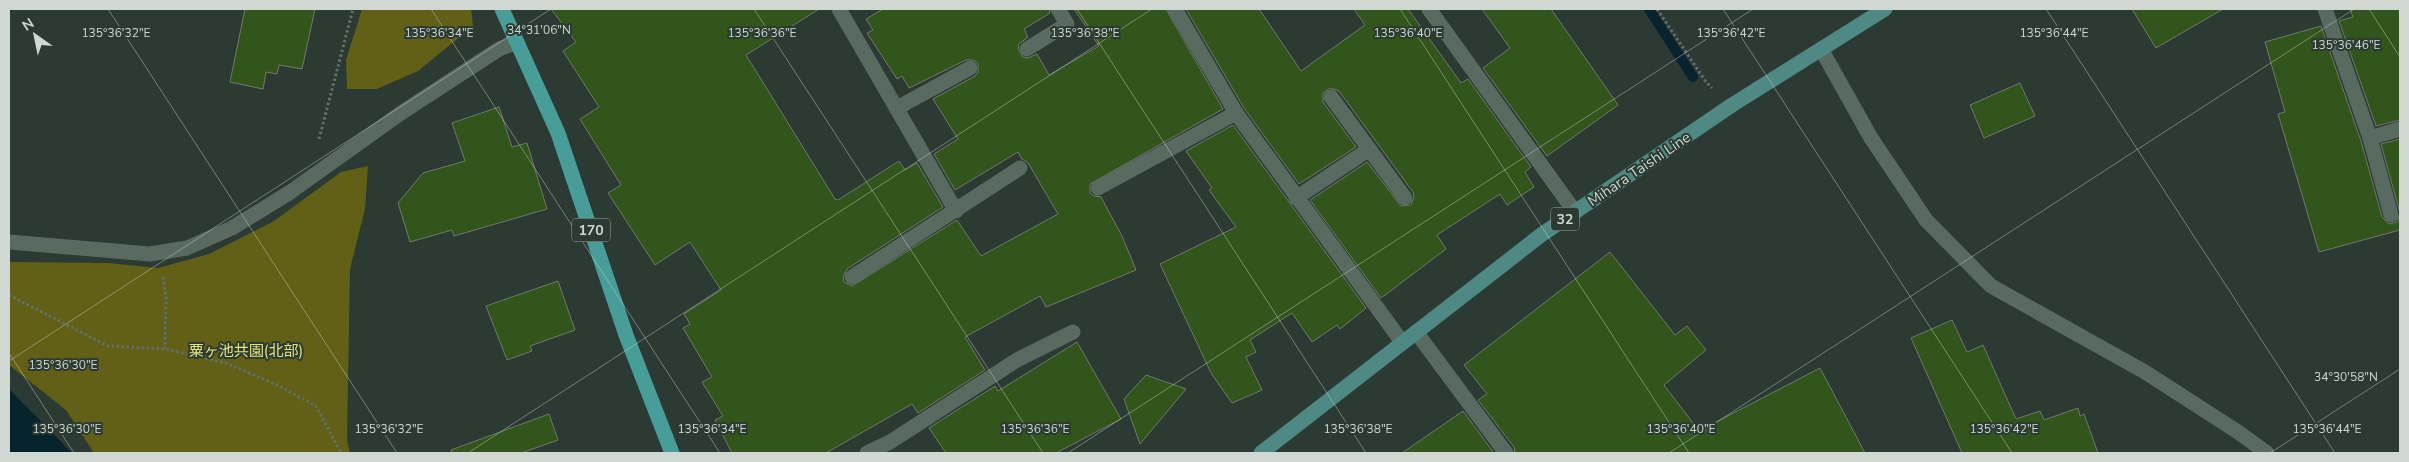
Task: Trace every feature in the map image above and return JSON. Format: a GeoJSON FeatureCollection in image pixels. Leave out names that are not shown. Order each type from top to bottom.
{"type":"FeatureCollection","features":[{"type":"Feature","properties":{"kind":"highway","name":"170"},"geometry":{"type":"LineString","coordinates":[[502,9],[558,132],[626,335],[672,453]]}},
{"type":"Feature","properties":{"kind":"main road","name":"Mihara Taishi Line"},"geometry":{"type":"LineString","coordinates":[[1261,453],[1541,235],[1732,105],[1820,48],[1885,9]]}},
{"type":"Feature","properties":{"kind":"street"},"geometry":{"type":"LineString","coordinates":[[839,9],[956,211]]}},
{"type":"Feature","properties":{"kind":"street"},"geometry":{"type":"LineString","coordinates":[[1027,49],[1067,24],[1058,9]]}},
{"type":"Feature","properties":{"kind":"street"},"geometry":{"type":"LineString","coordinates":[[1175,9],[1236,114],[1402,342]]}},
{"type":"Feature","properties":{"kind":"street"},"geometry":{"type":"LineString","coordinates":[[1429,9],[1576,212]]}},
{"type":"Feature","properties":{"kind":"street"},"geometry":{"type":"LineString","coordinates":[[2325,9],[2370,138],[2391,215]]}},
{"type":"Feature","properties":{"kind":"street"},"geometry":{"type":"LineString","coordinates":[[9,242],[160,254],[186,248],[232,228],[288,193],[402,113],[499,50],[517,42]]}},
{"type":"Feature","properties":{"kind":"street"},"geometry":{"type":"LineString","coordinates":[[1820,48],[1871,138],[1926,220],[1992,286],[2145,372],[2267,453]]}},
{"type":"Feature","properties":{"kind":"street"},"geometry":{"type":"LineString","coordinates":[[897,108],[970,68]]}},
{"type":"Feature","properties":{"kind":"street"},"geometry":{"type":"LineString","coordinates":[[1331,97],[1405,198]]}},
{"type":"Feature","properties":{"kind":"street"},"geometry":{"type":"LineString","coordinates":[[1098,188],[1236,114]]}},
{"type":"Feature","properties":{"kind":"street"},"geometry":{"type":"LineString","coordinates":[[2370,138],[2400,129]]}},
{"type":"Feature","properties":{"kind":"street"},"geometry":{"type":"LineString","coordinates":[[1296,198],[1368,150]]}},
{"type":"Feature","properties":{"kind":"street"},"geometry":{"type":"LineString","coordinates":[[852,277],[1020,168]]}},
{"type":"Feature","properties":{"kind":"street"},"geometry":{"type":"LineString","coordinates":[[867,453],[890,442],[1017,360],[1073,332]]}},
{"type":"Feature","properties":{"kind":"street"},"geometry":{"type":"LineString","coordinates":[[1416,332],[1506,453]]}},
{"type":"Feature","properties":{"kind":"path"},"geometry":{"type":"LineString","coordinates":[[318,141],[353,9]]}},
{"type":"Feature","properties":{"kind":"path"},"geometry":{"type":"LineString","coordinates":[[1656,9],[1706,82],[1732,105]]}},
{"type":"Feature","properties":{"kind":"path"},"geometry":{"type":"LineString","coordinates":[[160,254],[166,297],[165,349]]}},
{"type":"Feature","properties":{"kind":"path"},"geometry":{"type":"LineString","coordinates":[[9,295],[108,346],[165,349],[226,363],[275,384],[316,406],[342,453]]}},
{"type":"Feature","properties":{"kind":"green space"},"geometry":{"type":"Polygon","coordinates":[[[362,9],[471,9],[473,26],[418,71],[377,89],[347,89],[346,60],[362,9]]]}},
{"type":"Feature","properties":{"kind":"green space","name":"粟ヶ池共園(北部)"},"geometry":{"type":"Polygon","coordinates":[[[368,166],[365,209],[350,269],[347,440],[350,453],[94,453],[66,410],[9,365],[9,262],[108,263],[158,268],[209,254],[274,221],[341,172],[368,166]]]}},
{"type":"Feature","properties":{"kind":"water"},"geometry":{"type":"Polygon","coordinates":[[[9,389],[72,453],[9,453],[9,389]]]}},
{"type":"Feature","properties":{"kind":"building"},"geometry":{"type":"Polygon","coordinates":[[[245,9],[315,9],[302,69],[279,65],[277,74],[266,72],[263,89],[230,82],[245,9]]]}},
{"type":"Feature","properties":{"kind":"building"},"geometry":{"type":"Polygon","coordinates":[[[551,9],[819,9],[746,55],[835,199],[838,200],[899,161],[905,170],[917,163],[943,207],[847,269],[843,277],[844,282],[852,286],[957,220],[981,256],[1058,214],[1028,163],[1022,159],[1018,152],[955,190],[934,154],[958,139],[933,99],[975,76],[978,72],[978,64],[974,60],[966,60],[909,88],[902,76],[897,79],[867,33],[873,30],[866,19],[883,9],[1049,9],[1050,13],[1024,29],[1028,37],[1019,44],[1018,49],[1023,57],[1028,58],[1037,54],[1049,75],[1099,46],[1074,9],[1166,9],[1223,109],[1090,184],[1090,193],[1101,197],[1122,236],[1136,270],[1046,307],[1040,296],[965,337],[985,370],[918,413],[912,404],[826,453],[732,453],[715,420],[723,416],[702,382],[712,377],[683,328],[690,324],[684,314],[721,290],[690,242],[655,265],[608,193],[621,185],[580,119],[599,107],[563,51],[576,42],[551,9]]]}},
{"type":"Feature","properties":{"kind":"building"},"geometry":{"type":"Polygon","coordinates":[[[1186,9],[1259,9],[1301,71],[1365,25],[1354,9],[1408,9],[1461,83],[1468,79],[1531,167],[1525,172],[1534,187],[1507,205],[1500,194],[1437,235],[1446,249],[1381,298],[1310,200],[1367,162],[1401,206],[1411,205],[1414,197],[1413,192],[1339,91],[1330,88],[1323,93],[1323,102],[1356,147],[1299,184],[1244,108],[1186,9]]]}},
{"type":"Feature","properties":{"kind":"building"},"geometry":{"type":"Polygon","coordinates":[[[1482,9],[1551,9],[1618,105],[1547,156],[1483,68],[1510,48],[1482,9]]]}},
{"type":"Feature","properties":{"kind":"building"},"geometry":{"type":"Polygon","coordinates":[[[2132,9],[2223,9],[2156,48],[2132,9]]]}},
{"type":"Feature","properties":{"kind":"building"},"geometry":{"type":"Polygon","coordinates":[[[2350,9],[2400,9],[2400,120],[2376,126],[2339,21],[2353,17],[2350,9]]]}},
{"type":"Feature","properties":{"kind":"building"},"geometry":{"type":"Polygon","coordinates":[[[2321,26],[2361,141],[2382,217],[2389,224],[2397,222],[2400,213],[2400,230],[2319,252],[2278,114],[2285,112],[2265,42],[2321,26]]]}},
{"type":"Feature","properties":{"kind":"building"},"geometry":{"type":"Polygon","coordinates":[[[2020,83],[2035,116],[1984,138],[1970,105],[2020,83]]]}},
{"type":"Feature","properties":{"kind":"building"},"geometry":{"type":"Polygon","coordinates":[[[499,107],[512,147],[527,143],[547,209],[454,236],[452,230],[410,242],[398,203],[423,173],[465,161],[452,123],[499,107]]]}},
{"type":"Feature","properties":{"kind":"building"},"geometry":{"type":"Polygon","coordinates":[[[1233,125],[1366,308],[1340,329],[1337,325],[1312,342],[1292,313],[1250,340],[1256,352],[1246,357],[1262,390],[1232,403],[1211,373],[1160,264],[1236,227],[1209,190],[1212,188],[1186,151],[1233,125]]]}},
{"type":"Feature","properties":{"kind":"building"},"geometry":{"type":"Polygon","coordinates":[[[2400,139],[2400,213],[2381,144],[2400,139]]]}},
{"type":"Feature","properties":{"kind":"building"},"geometry":{"type":"Polygon","coordinates":[[[1610,252],[1675,335],[1687,326],[1706,350],[1664,385],[1699,431],[1820,368],[1865,453],[1515,453],[1514,447],[1478,400],[1487,394],[1464,365],[1610,252]]]}},
{"type":"Feature","properties":{"kind":"building"},"geometry":{"type":"Polygon","coordinates":[[[558,281],[575,330],[530,346],[532,351],[507,360],[486,306],[558,281]]]}},
{"type":"Feature","properties":{"kind":"building"},"geometry":{"type":"Polygon","coordinates":[[[1952,320],[1967,352],[1983,345],[2016,419],[2040,411],[2044,420],[2078,408],[2080,416],[2084,414],[2098,453],[1962,453],[1911,338],[1952,320]]]}},
{"type":"Feature","properties":{"kind":"building"},"geometry":{"type":"Polygon","coordinates":[[[1077,342],[1121,419],[1056,453],[946,453],[929,428],[995,386],[998,391],[1077,342]]]}},
{"type":"Feature","properties":{"kind":"building"},"geometry":{"type":"Polygon","coordinates":[[[1146,375],[1186,389],[1140,444],[1124,399],[1146,375]]]}},
{"type":"Feature","properties":{"kind":"building"},"geometry":{"type":"Polygon","coordinates":[[[1463,411],[1494,453],[1402,453],[1463,411]]]}},
{"type":"Feature","properties":{"kind":"building"},"geometry":{"type":"Polygon","coordinates":[[[549,414],[558,440],[521,453],[452,453],[451,450],[549,414]]]}},
{"type":"Feature","properties":{"kind":"waterway"},"geometry":{"type":"LineString","coordinates":[[1649,9],[1693,77]]}}]}
